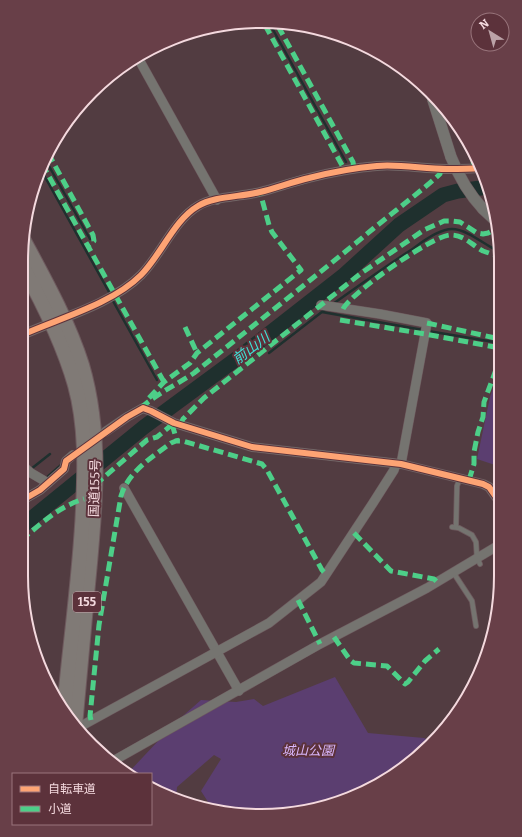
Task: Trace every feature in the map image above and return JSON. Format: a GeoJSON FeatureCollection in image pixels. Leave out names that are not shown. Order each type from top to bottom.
{"type":"FeatureCollection","features":[{"type":"Feature","properties":{"kind":"highway","name":"国道155号"},"geometry":{"type":"LineString","coordinates":[[28,251],[58,320],[75,386],[81,417],[84,457],[90,483],[93,536],[76,718]]}},
{"type":"Feature","properties":{"kind":"highway","name":"国道155号"},"geometry":{"type":"LineString","coordinates":[[28,275],[58,320]]}},
{"type":"Feature","properties":{"kind":"highway","name":"国道155号"},"geometry":{"type":"LineString","coordinates":[[64,700],[90,483]]}},
{"type":"Feature","properties":{"kind":"street"},"geometry":{"type":"LineString","coordinates":[[140,62],[217,200]]}},
{"type":"Feature","properties":{"kind":"street"},"geometry":{"type":"LineString","coordinates":[[435,106],[451,157],[464,186],[483,210],[490,216]]}},
{"type":"Feature","properties":{"kind":"street"},"geometry":{"type":"LineString","coordinates":[[28,332],[78,313],[134,282],[151,263],[187,214],[199,205],[260,192],[308,178],[355,168],[380,166],[447,169],[474,168]]}},
{"type":"Feature","properties":{"kind":"street"},"geometry":{"type":"LineString","coordinates":[[82,725],[269,623],[324,579],[399,464],[427,324],[380,314],[321,305]]}},
{"type":"Feature","properties":{"kind":"street"},"geometry":{"type":"LineString","coordinates":[[105,432],[140,409],[144,408],[151,410],[169,420],[252,447],[399,464],[483,484],[489,487],[494,494]]}},
{"type":"Feature","properties":{"kind":"street"},"geometry":{"type":"LineString","coordinates":[[28,497],[48,483],[64,469],[66,461],[84,457]]}},
{"type":"Feature","properties":{"kind":"street"},"geometry":{"type":"LineString","coordinates":[[28,470],[48,483]]}},
{"type":"Feature","properties":{"kind":"street"},"geometry":{"type":"LineString","coordinates":[[124,488],[239,691]]}},
{"type":"Feature","properties":{"kind":"street"},"geometry":{"type":"LineString","coordinates":[[117,759],[320,644],[453,572],[478,561],[494,549]]}},
{"type":"Feature","properties":{"kind":"lane"},"geometry":{"type":"LineString","coordinates":[[460,478],[454,527],[472,535],[477,547],[478,561]]}},
{"type":"Feature","properties":{"kind":"lane"},"geometry":{"type":"LineString","coordinates":[[453,572],[472,600],[476,626]]}},
{"type":"Feature","properties":{"kind":"green space"},"geometry":{"type":"Polygon","coordinates":[[[494,386],[494,465],[477,459],[490,397],[494,386]]]}},
{"type":"Feature","properties":{"kind":"green space","name":"城山公園"},"geometry":{"type":"Polygon","coordinates":[[[335,677],[368,733],[427,739],[403,761],[378,778],[364,785],[336,797],[306,805],[276,809],[246,809],[209,803],[201,791],[221,759],[214,755],[177,787],[177,793],[152,782],[152,773],[136,773],[131,769],[176,722],[201,700],[236,702],[254,699],[263,706],[335,677]]]}},
{"type":"Feature","properties":{"kind":"waterway"},"geometry":{"type":"LineString","coordinates":[[272,28],[346,162]]}},
{"type":"Feature","properties":{"kind":"waterway"},"geometry":{"type":"LineString","coordinates":[[49,166],[90,239]]}},
{"type":"Feature","properties":{"kind":"waterway"},"geometry":{"type":"LineString","coordinates":[[44,176],[109,292]]}},
{"type":"Feature","properties":{"kind":"waterway","name":"前山川"},"geometry":{"type":"LineString","coordinates":[[28,521],[144,427],[247,351],[343,276],[399,225],[443,195],[458,191],[482,188]]}},
{"type":"Feature","properties":{"kind":"waterway"},"geometry":{"type":"LineString","coordinates":[[333,304],[422,242],[442,231],[452,229],[463,231],[494,249]]}},
{"type":"Feature","properties":{"kind":"waterway"},"geometry":{"type":"LineString","coordinates":[[113,301],[157,380]]}},
{"type":"Feature","properties":{"kind":"waterway"},"geometry":{"type":"LineString","coordinates":[[269,353],[327,308]]}},
{"type":"Feature","properties":{"kind":"waterway"},"geometry":{"type":"LineString","coordinates":[[322,312],[423,330]]}},
{"type":"Feature","properties":{"kind":"waterway"},"geometry":{"type":"LineString","coordinates":[[428,331],[494,342]]}},
{"type":"Feature","properties":{"kind":"waterway"},"geometry":{"type":"LineString","coordinates":[[28,473],[50,454]]}},
{"type":"Feature","properties":{"kind":"waterway"},"geometry":{"type":"LineString","coordinates":[[45,479],[61,465]]}},
{"type":"Feature","properties":{"kind":"marked path"},"geometry":{"type":"LineString","coordinates":[[267,28],[343,167],[343,170]]}},
{"type":"Feature","properties":{"kind":"marked path"},"geometry":{"type":"LineString","coordinates":[[279,28],[353,162],[354,168]]}},
{"type":"Feature","properties":{"kind":"marked path"},"geometry":{"type":"LineString","coordinates":[[51,159],[93,235],[94,241],[88,246]]}},
{"type":"Feature","properties":{"kind":"marked path"},"geometry":{"type":"LineString","coordinates":[[141,408],[160,394],[194,373],[424,188],[440,174],[440,169]]}},
{"type":"Feature","properties":{"kind":"marked path"},"geometry":{"type":"LineString","coordinates":[[46,172],[164,382]]}},
{"type":"Feature","properties":{"kind":"marked path"},"geometry":{"type":"LineString","coordinates":[[149,398],[164,382],[190,363],[197,353],[301,270],[272,232],[260,192]]}},
{"type":"Feature","properties":{"kind":"marked path"},"geometry":{"type":"LineString","coordinates":[[180,425],[183,419],[204,398],[360,274],[424,230],[444,221],[452,221],[460,222],[477,233],[483,234],[492,231]]}},
{"type":"Feature","properties":{"kind":"marked path"},"geometry":{"type":"LineString","coordinates":[[343,309],[349,301],[376,278],[411,254],[442,237],[456,235],[483,251],[494,255]]}},
{"type":"Feature","properties":{"kind":"marked path"},"geometry":{"type":"LineString","coordinates":[[340,320],[494,347]]}},
{"type":"Feature","properties":{"kind":"marked path"},"geometry":{"type":"LineString","coordinates":[[427,323],[494,338]]}},
{"type":"Feature","properties":{"kind":"marked path"},"geometry":{"type":"LineString","coordinates":[[185,327],[197,353]]}},
{"type":"Feature","properties":{"kind":"marked path"},"geometry":{"type":"LineString","coordinates":[[469,480],[474,464],[474,452],[483,417],[484,402],[494,375]]}},
{"type":"Feature","properties":{"kind":"marked path"},"geometry":{"type":"LineString","coordinates":[[95,485],[147,440],[157,437],[174,423]]}},
{"type":"Feature","properties":{"kind":"marked path"},"geometry":{"type":"LineString","coordinates":[[172,424],[177,441]]}},
{"type":"Feature","properties":{"kind":"marked path"},"geometry":{"type":"LineString","coordinates":[[91,720],[90,716],[99,625],[121,496],[124,487],[135,472],[171,443],[183,441],[262,464],[267,470],[322,570],[327,575]]}},
{"type":"Feature","properties":{"kind":"marked path"},"geometry":{"type":"LineString","coordinates":[[28,534],[58,511],[84,499]]}},
{"type":"Feature","properties":{"kind":"marked path"},"geometry":{"type":"LineString","coordinates":[[354,533],[391,571],[434,579],[437,582]]}},
{"type":"Feature","properties":{"kind":"marked path"},"geometry":{"type":"LineString","coordinates":[[298,600],[320,644]]}},
{"type":"Feature","properties":{"kind":"marked path"},"geometry":{"type":"LineString","coordinates":[[334,637],[350,660],[354,663],[387,666],[405,684],[425,661],[439,649]]}},
{"type":"Feature","properties":{"kind":"cycle path"},"geometry":{"type":"LineString","coordinates":[[28,333],[85,310],[116,294],[129,285],[148,267],[189,212],[212,200],[253,194],[296,181],[343,170],[377,166],[403,166],[438,169],[474,168]]}},
{"type":"Feature","properties":{"kind":"cycle path"},"geometry":{"type":"LineString","coordinates":[[28,497],[40,490],[64,469],[66,461],[127,417],[143,408],[174,423],[252,447],[401,464],[483,484],[489,487],[494,494]]}}]}
